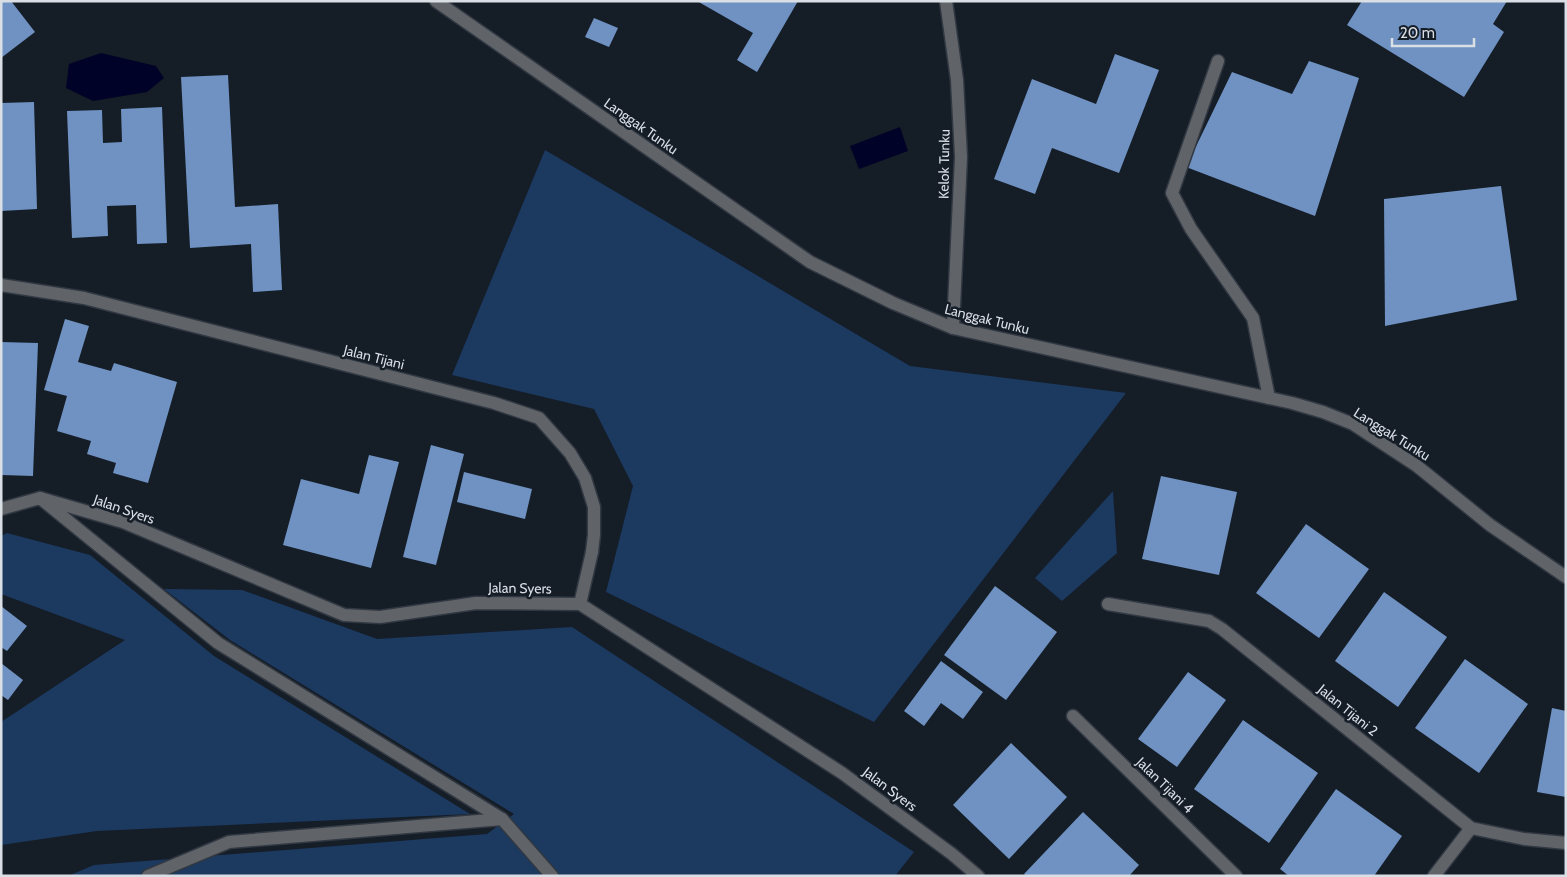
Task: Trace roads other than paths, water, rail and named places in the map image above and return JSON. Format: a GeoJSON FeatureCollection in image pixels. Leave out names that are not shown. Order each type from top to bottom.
{"type":"FeatureCollection","features":[{"type":"Feature","properties":{"kind":"street","name":"Langgak Tunku"},"geometry":{"type":"LineString","coordinates":[[436,1],[810,262],[893,303],[953,328],[1269,398],[1323,412],[1353,424],[1417,466],[1490,525],[1566,577]]}},
{"type":"Feature","properties":{"kind":"street","name":"Kelok Tunku"},"geometry":{"type":"LineString","coordinates":[[946,1],[957,80],[961,157],[953,328]]}},
{"type":"Feature","properties":{"kind":"street"},"geometry":{"type":"LineString","coordinates":[[1218,61],[1172,193],[1191,229],[1253,318],[1269,398]]}},
{"type":"Feature","properties":{"kind":"street","name":"Jalan Tijani"},"geometry":{"type":"LineString","coordinates":[[1,285],[84,298],[494,403],[539,418],[570,453],[584,478],[594,507],[592,552],[580,604]]}},
{"type":"Feature","properties":{"kind":"street"},"geometry":{"type":"LineString","coordinates":[[1,508],[40,498],[218,643],[502,820],[552,876]]}},
{"type":"Feature","properties":{"kind":"street","name":"Jalan Syers"},"geometry":{"type":"LineString","coordinates":[[40,498],[123,522],[344,615],[380,617],[476,603],[580,604],[842,773],[952,854],[978,876]]}},
{"type":"Feature","properties":{"kind":"street","name":"Jalan Tijani 2"},"geometry":{"type":"LineString","coordinates":[[1108,604],[1209,621],[1222,629],[1471,828],[1524,839],[1566,844]]}},
{"type":"Feature","properties":{"kind":"street","name":"Jalan Tijani 4"},"geometry":{"type":"LineString","coordinates":[[1073,716],[1236,876]]}},
{"type":"Feature","properties":{"kind":"street"},"geometry":{"type":"LineString","coordinates":[[148,876],[228,842],[502,820]]}},
{"type":"Feature","properties":{"kind":"street"},"geometry":{"type":"LineString","coordinates":[[1434,876],[1471,828]]}}]}
